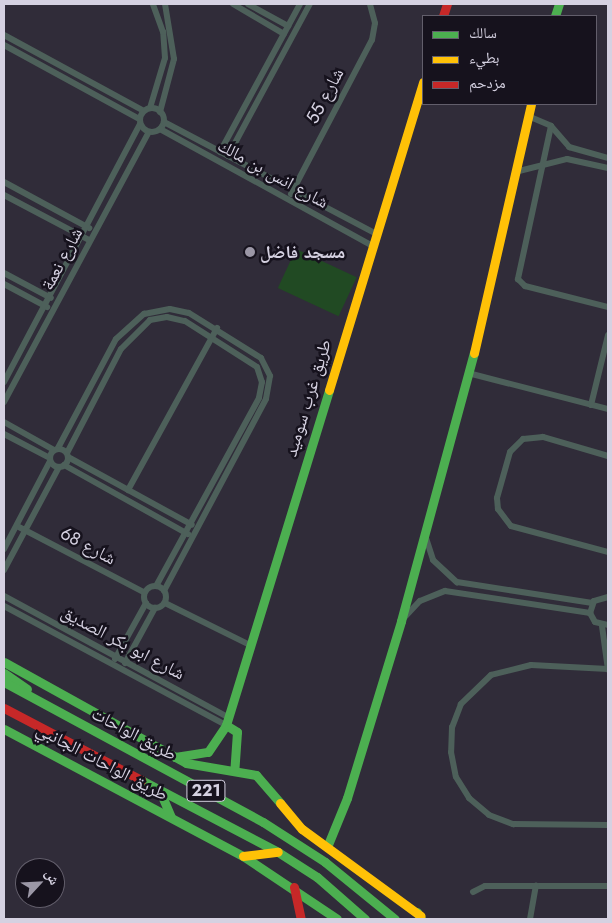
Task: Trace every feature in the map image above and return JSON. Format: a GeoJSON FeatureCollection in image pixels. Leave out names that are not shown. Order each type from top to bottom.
{"type":"FeatureCollection","features":[{"type":"Feature","properties":{"kind":"main road","name":"طريق غرب سوميد"},"geometry":{"type":"LineString","coordinates":[[175,757],[208,752],[227,721],[422,85]]}},
{"type":"Feature","properties":{"kind":"main road"},"geometry":{"type":"LineString","coordinates":[[327,847],[347,798],[401,620],[468,373],[531,105]]}},
{"type":"Feature","properties":{"kind":"main road"},"geometry":{"type":"LineString","coordinates":[[4,662],[175,757],[203,769],[234,771],[259,778],[288,815],[327,847],[421,917]]}},
{"type":"Feature","properties":{"kind":"main road"},"geometry":{"type":"LineString","coordinates":[[4,672],[35,699]]}},
{"type":"Feature","properties":{"kind":"main road","name":"طريق الواحات"},"geometry":{"type":"LineString","coordinates":[[4,682],[276,830],[348,880],[395,919]]}},
{"type":"Feature","properties":{"kind":"main road","name":"طريق الواحات"},"geometry":{"type":"LineString","coordinates":[[4,708],[278,852],[317,878],[365,919]]}},
{"type":"Feature","properties":{"kind":"main road"},"geometry":{"type":"LineString","coordinates":[[227,721],[237,733],[234,771]]}},
{"type":"Feature","properties":{"kind":"main road","name":"طريق الواحات الجانبي"},"geometry":{"type":"LineString","coordinates":[[4,729],[243,856],[294,887],[337,919]]}},
{"type":"Feature","properties":{"kind":"main road"},"geometry":{"type":"LineString","coordinates":[[159,789],[171,817]]}},
{"type":"Feature","properties":{"kind":"main road"},"geometry":{"type":"LineString","coordinates":[[243,856],[278,852]]}},
{"type":"Feature","properties":{"kind":"main road"},"geometry":{"type":"LineString","coordinates":[[294,887],[301,919]]}},
{"type":"Feature","properties":{"kind":"street"},"geometry":{"type":"LineString","coordinates":[[140,122],[147,110],[165,58],[163,32],[153,4]]}},
{"type":"Feature","properties":{"kind":"street"},"geometry":{"type":"LineString","coordinates":[[4,45],[140,122],[150,132],[162,126],[160,112],[174,59],[165,4]]}},
{"type":"Feature","properties":{"kind":"street"},"geometry":{"type":"LineString","coordinates":[[233,4],[286,30]]}},
{"type":"Feature","properties":{"kind":"street"},"geometry":{"type":"LineString","coordinates":[[248,4],[293,36]]}},
{"type":"Feature","properties":{"kind":"street"},"geometry":{"type":"LineString","coordinates":[[220,162],[300,4]]}},
{"type":"Feature","properties":{"kind":"street"},"geometry":{"type":"LineString","coordinates":[[224,154],[310,4]]}},
{"type":"Feature","properties":{"kind":"street","name":"شارع 55"},"geometry":{"type":"LineString","coordinates":[[288,199],[372,40],[374,23],[370,4]]}},
{"type":"Feature","properties":{"kind":"street"},"geometry":{"type":"LineString","coordinates":[[4,35],[147,110],[160,112]]}},
{"type":"Feature","properties":{"kind":"street"},"geometry":{"type":"LineString","coordinates":[[12,50],[16,42]]}},
{"type":"Feature","properties":{"kind":"street"},"geometry":{"type":"LineString","coordinates":[[528,116],[551,126],[569,147],[608,158]]}},
{"type":"Feature","properties":{"kind":"street","name":"شارع نعمة"},"geometry":{"type":"LineString","coordinates":[[4,382],[140,122]]}},
{"type":"Feature","properties":{"kind":"street","name":"شارع انس بن مالك"},"geometry":{"type":"LineString","coordinates":[[162,126],[224,154],[376,234]]}},
{"type":"Feature","properties":{"kind":"street","name":"شارع انس بن مالك"},"geometry":{"type":"LineString","coordinates":[[162,126],[220,162],[372,246]]}},
{"type":"Feature","properties":{"kind":"street"},"geometry":{"type":"LineString","coordinates":[[551,126],[518,279],[525,286],[608,307]]}},
{"type":"Feature","properties":{"kind":"street","name":"شارع نعمة"},"geometry":{"type":"LineString","coordinates":[[4,402],[56,301],[150,132]]}},
{"type":"Feature","properties":{"kind":"street"},"geometry":{"type":"LineString","coordinates":[[567,159],[569,147]]}},
{"type":"Feature","properties":{"kind":"street"},"geometry":{"type":"LineString","coordinates":[[515,172],[542,167],[567,159],[608,168]]}},
{"type":"Feature","properties":{"kind":"street"},"geometry":{"type":"LineString","coordinates":[[4,182],[94,231]]}},
{"type":"Feature","properties":{"kind":"street"},"geometry":{"type":"LineString","coordinates":[[4,195],[89,240]]}},
{"type":"Feature","properties":{"kind":"street"},"geometry":{"type":"LineString","coordinates":[[4,273],[56,301]]}},
{"type":"Feature","properties":{"kind":"street"},"geometry":{"type":"LineString","coordinates":[[4,284],[52,310]]}},
{"type":"Feature","properties":{"kind":"street"},"geometry":{"type":"LineString","coordinates":[[4,550],[113,344],[133,321],[150,312],[170,309],[217,328],[249,348],[270,376],[268,394],[258,416],[164,591],[165,603]]}},
{"type":"Feature","properties":{"kind":"street"},"geometry":{"type":"LineString","coordinates":[[4,570],[62,466],[121,350],[145,322],[173,318],[244,354],[257,366],[262,382],[251,412],[156,586],[145,593],[146,603],[113,664]]}},
{"type":"Feature","properties":{"kind":"street"},"geometry":{"type":"LineString","coordinates":[[128,490],[217,328]]}},
{"type":"Feature","properties":{"kind":"street"},"geometry":{"type":"LineString","coordinates":[[591,405],[605,368],[608,335]]}},
{"type":"Feature","properties":{"kind":"street"},"geometry":{"type":"LineString","coordinates":[[244,354],[249,348]]}},
{"type":"Feature","properties":{"kind":"street"},"geometry":{"type":"LineString","coordinates":[[468,373],[608,409]]}},
{"type":"Feature","properties":{"kind":"street"},"geometry":{"type":"LineString","coordinates":[[251,412],[258,416]]}},
{"type":"Feature","properties":{"kind":"street"},"geometry":{"type":"LineString","coordinates":[[4,422],[198,528]]}},
{"type":"Feature","properties":{"kind":"street"},"geometry":{"type":"LineString","coordinates":[[4,434],[193,537]]}},
{"type":"Feature","properties":{"kind":"street"},"geometry":{"type":"LineString","coordinates":[[608,456],[543,437],[522,440],[510,452],[497,498],[503,518],[511,526],[608,552]]}},
{"type":"Feature","properties":{"kind":"street","name":"شارع 68"},"geometry":{"type":"LineString","coordinates":[[17,526],[145,593]]}},
{"type":"Feature","properties":{"kind":"street"},"geometry":{"type":"LineString","coordinates":[[424,534],[433,560],[456,582],[592,603],[607,597],[608,589]]}},
{"type":"Feature","properties":{"kind":"street"},"geometry":{"type":"LineString","coordinates":[[156,586],[164,591]]}},
{"type":"Feature","properties":{"kind":"street"},"geometry":{"type":"LineString","coordinates":[[401,620],[420,601],[444,591],[590,613],[605,625],[608,669],[531,665],[491,675],[461,704],[452,727],[450,752],[456,777],[470,798],[489,815],[513,824],[608,825]]}},
{"type":"Feature","properties":{"kind":"street","name":"شارع ابو بكر الصديق"},"geometry":{"type":"LineString","coordinates":[[4,596],[117,656],[227,721]]}},
{"type":"Feature","properties":{"kind":"street"},"geometry":{"type":"LineString","coordinates":[[146,603],[155,608]]}},
{"type":"Feature","properties":{"kind":"street"},"geometry":{"type":"LineString","coordinates":[[165,603],[250,645]]}},
{"type":"Feature","properties":{"kind":"street"},"geometry":{"type":"LineString","coordinates":[[122,669],[155,608],[165,603]]}},
{"type":"Feature","properties":{"kind":"street"},"geometry":{"type":"LineString","coordinates":[[590,613],[592,603]]}},
{"type":"Feature","properties":{"kind":"street","name":"شارع ابو بكر الصديق"},"geometry":{"type":"LineString","coordinates":[[4,606],[122,669],[227,721]]}},
{"type":"Feature","properties":{"kind":"street"},"geometry":{"type":"LineString","coordinates":[[473,892],[485,886],[608,886]]}},
{"type":"Feature","properties":{"kind":"street"},"geometry":{"type":"LineString","coordinates":[[530,919],[536,886]]}},
{"type":"Feature","properties":{"kind":"green space"},"geometry":{"type":"Polygon","coordinates":[[[296,249],[357,277],[339,316],[278,288],[296,249]]]}},
{"type":"Feature","properties":{"kind":"traffic: fast"},"geometry":{"type":"LineString","coordinates":[[555,15],[559,4]]}},
{"type":"Feature","properties":{"kind":"traffic: fast"},"geometry":{"type":"LineString","coordinates":[[327,847],[347,798],[401,621],[474,353]]}},
{"type":"Feature","properties":{"kind":"traffic: fast"},"geometry":{"type":"LineString","coordinates":[[175,757],[208,752],[226,725],[329,390]]}},
{"type":"Feature","properties":{"kind":"traffic: fast"},"geometry":{"type":"LineString","coordinates":[[4,662],[186,763],[256,775],[280,803]]}},
{"type":"Feature","properties":{"kind":"traffic: fast"},"geometry":{"type":"LineString","coordinates":[[4,673],[27,689]]}},
{"type":"Feature","properties":{"kind":"traffic: fast"},"geometry":{"type":"LineString","coordinates":[[4,682],[263,822],[325,862],[395,919]]}},
{"type":"Feature","properties":{"kind":"traffic: fast"},"geometry":{"type":"LineString","coordinates":[[226,725],[237,732],[234,771]]}},
{"type":"Feature","properties":{"kind":"traffic: fast"},"geometry":{"type":"LineString","coordinates":[[4,729],[243,856],[337,919]]}},
{"type":"Feature","properties":{"kind":"traffic: fast"},"geometry":{"type":"LineString","coordinates":[[141,780],[278,852],[317,877],[365,919]]}},
{"type":"Feature","properties":{"kind":"traffic: fast"},"geometry":{"type":"LineString","coordinates":[[159,789],[171,817]]}},
{"type":"Feature","properties":{"kind":"traffic: fast"},"geometry":{"type":"LineString","coordinates":[[417,912],[421,919]]}},
{"type":"Feature","properties":{"kind":"traffic: slow"},"geometry":{"type":"LineString","coordinates":[[329,390],[422,85]]}},
{"type":"Feature","properties":{"kind":"traffic: slow"},"geometry":{"type":"LineString","coordinates":[[474,353],[531,105]]}},
{"type":"Feature","properties":{"kind":"traffic: slow"},"geometry":{"type":"LineString","coordinates":[[280,803],[302,829],[421,916]]}},
{"type":"Feature","properties":{"kind":"traffic: slow"},"geometry":{"type":"LineString","coordinates":[[243,856],[278,852]]}},
{"type":"Feature","properties":{"kind":"traffic: jam"},"geometry":{"type":"LineString","coordinates":[[443,15],[447,4]]}},
{"type":"Feature","properties":{"kind":"traffic: jam"},"geometry":{"type":"LineString","coordinates":[[4,708],[141,780]]}},
{"type":"Feature","properties":{"kind":"traffic: jam"},"geometry":{"type":"LineString","coordinates":[[294,887],[301,919]]}},
{"type":"Feature","properties":{"kind":"place","name":"مسجد فاضل"},"geometry":{"type":"Point","coordinates":[250,252]}}]}
